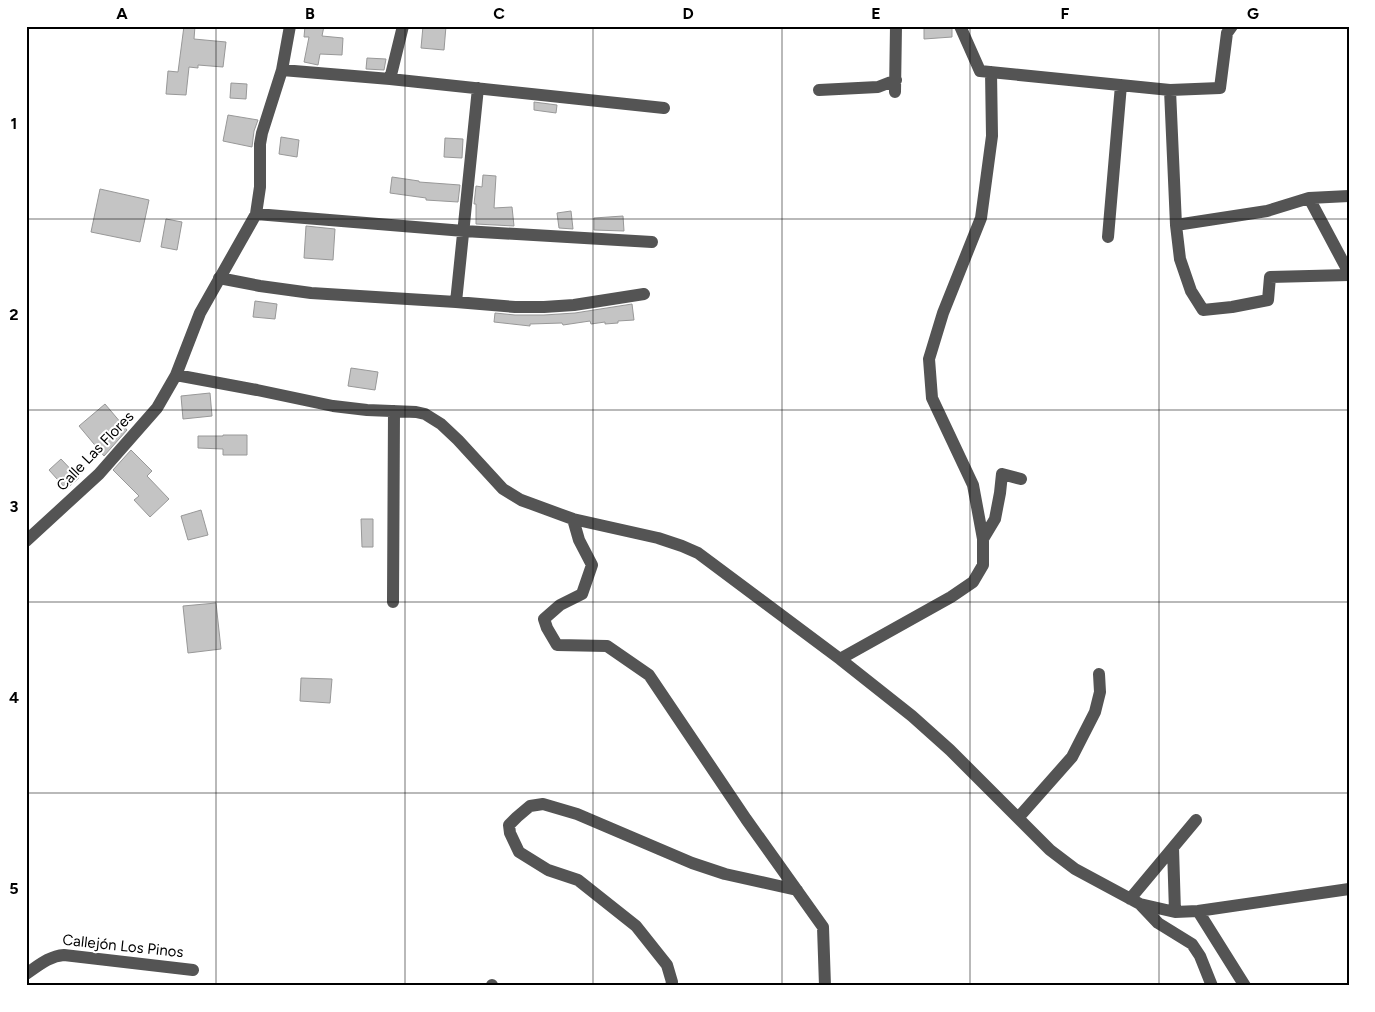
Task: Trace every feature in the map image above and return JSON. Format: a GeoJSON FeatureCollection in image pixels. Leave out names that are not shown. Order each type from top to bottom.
{"type":"FeatureCollection","features":[{"type":"Feature","properties":{"kind":"street"},"geometry":{"type":"LineString","coordinates":[[290,26],[282,70],[260,144],[260,187],[256,214],[464,231],[652,242]]}},
{"type":"Feature","properties":{"kind":"street"},"geometry":{"type":"LineString","coordinates":[[390,79],[403,26]]}},
{"type":"Feature","properties":{"kind":"street"},"geometry":{"type":"LineString","coordinates":[[819,90],[895,86],[896,26]]}},
{"type":"Feature","properties":{"kind":"street"},"geometry":{"type":"LineString","coordinates":[[960,26],[980,71],[1170,90],[1220,88],[1227,33],[1232,26]]}},
{"type":"Feature","properties":{"kind":"street"},"geometry":{"type":"LineString","coordinates":[[282,70],[390,79],[664,108]]}},
{"type":"Feature","properties":{"kind":"street"},"geometry":{"type":"LineString","coordinates":[[840,659],[951,597],[973,582],[983,565],[983,539],[973,485],[932,398],[929,359],[943,313],[981,218],[992,136],[991,72]]}},
{"type":"Feature","properties":{"kind":"street"},"geometry":{"type":"LineString","coordinates":[[1108,237],[1121,85]]}},
{"type":"Feature","properties":{"kind":"street"},"geometry":{"type":"LineString","coordinates":[[456,302],[478,88]]}},
{"type":"Feature","properties":{"kind":"street"},"geometry":{"type":"LineString","coordinates":[[1170,90],[1176,225],[1180,258],[1191,291],[1203,310],[1268,300],[1270,277],[1349,274],[1309,198]]}},
{"type":"Feature","properties":{"kind":"street"},"geometry":{"type":"LineString","coordinates":[[1176,225],[1267,211],[1309,198],[1349,196]]}},
{"type":"Feature","properties":{"kind":"street","name":"Calle Las Flores"},"geometry":{"type":"LineString","coordinates":[[26,542],[99,474],[157,408],[176,375],[200,313],[256,214]]}},
{"type":"Feature","properties":{"kind":"street"},"geometry":{"type":"LineString","coordinates":[[219,278],[311,293],[515,307],[582,304],[644,294]]}},
{"type":"Feature","properties":{"kind":"street"},"geometry":{"type":"LineString","coordinates":[[176,375],[333,406],[425,414],[458,440],[503,489],[521,500],[573,518],[658,538],[698,553],[840,659],[912,716],[950,750],[1050,850],[1075,869],[1135,902],[1158,923],[1192,944],[1200,956],[1212,986]]}},
{"type":"Feature","properties":{"kind":"street"},"geometry":{"type":"LineString","coordinates":[[393,602],[394,411]]}},
{"type":"Feature","properties":{"kind":"street"},"geometry":{"type":"LineString","coordinates":[[983,539],[995,519],[1002,474],[1021,479]]}},
{"type":"Feature","properties":{"kind":"street"},"geometry":{"type":"LineString","coordinates":[[573,518],[579,540],[592,565],[582,594],[560,605],[544,619],[550,633],[557,645],[607,646],[649,674],[746,820],[823,927],[825,986]]}},
{"type":"Feature","properties":{"kind":"street"},"geometry":{"type":"LineString","coordinates":[[1018,818],[1072,757],[1095,712],[1100,692],[1099,674]]}},
{"type":"Feature","properties":{"kind":"street"},"geometry":{"type":"LineString","coordinates":[[671,986],[672,982],[668,965],[636,926],[578,880],[548,870],[519,852],[510,833],[510,825],[530,806],[543,804],[577,814],[692,863],[725,874],[797,890]]}},
{"type":"Feature","properties":{"kind":"street"},"geometry":{"type":"LineString","coordinates":[[1135,902],[1173,848],[1196,820]]}},
{"type":"Feature","properties":{"kind":"street"},"geometry":{"type":"LineString","coordinates":[[1173,848],[1175,912]]}},
{"type":"Feature","properties":{"kind":"street"},"geometry":{"type":"LineString","coordinates":[[1135,902],[1175,912],[1198,911],[1349,889]]}},
{"type":"Feature","properties":{"kind":"street"},"geometry":{"type":"LineString","coordinates":[[1198,911],[1245,986]]}},
{"type":"Feature","properties":{"kind":"street","name":"Callejón Los Pinos"},"geometry":{"type":"LineString","coordinates":[[26,974],[47,959],[64,954],[192,970]]}},
{"type":"Feature","properties":{"kind":"street"},"geometry":{"type":"LineString","coordinates":[[1200,956],[1204,986]]}},
{"type":"Feature","properties":{"kind":"building"},"geometry":{"type":"Polygon","coordinates":[[[184,26],[195,26],[194,39],[226,42],[223,67],[198,65],[198,68],[189,67],[186,95],[166,94],[168,71],[178,72],[184,26]]]}},
{"type":"Feature","properties":{"kind":"building"},"geometry":{"type":"Polygon","coordinates":[[[305,26],[324,26],[322,36],[343,38],[342,55],[320,54],[318,65],[304,62],[309,37],[304,37],[305,26]]]}},
{"type":"Feature","properties":{"kind":"building"},"geometry":{"type":"Polygon","coordinates":[[[423,26],[446,26],[444,50],[421,48],[423,26]]]}},
{"type":"Feature","properties":{"kind":"building"},"geometry":{"type":"Polygon","coordinates":[[[924,26],[952,26],[952,37],[924,39],[924,26]]]}},
{"type":"Feature","properties":{"kind":"building"},"geometry":{"type":"Polygon","coordinates":[[[367,58],[386,59],[384,70],[366,69],[367,58]]]}},
{"type":"Feature","properties":{"kind":"building"},"geometry":{"type":"Polygon","coordinates":[[[231,83],[247,84],[246,99],[230,98],[231,83]]]}},
{"type":"Feature","properties":{"kind":"building"},"geometry":{"type":"Polygon","coordinates":[[[534,102],[557,105],[556,113],[534,110],[534,102]]]}},
{"type":"Feature","properties":{"kind":"building"},"geometry":{"type":"Polygon","coordinates":[[[228,115],[258,120],[254,131],[252,147],[223,141],[228,115]]]}},
{"type":"Feature","properties":{"kind":"building"},"geometry":{"type":"Polygon","coordinates":[[[281,137],[299,140],[297,157],[279,154],[281,137]]]}},
{"type":"Feature","properties":{"kind":"building"},"geometry":{"type":"Polygon","coordinates":[[[445,138],[463,139],[462,158],[444,157],[445,138]]]}},
{"type":"Feature","properties":{"kind":"building"},"geometry":{"type":"Polygon","coordinates":[[[483,175],[496,176],[494,208],[512,207],[514,226],[476,224],[476,204],[474,204],[476,186],[482,187],[483,175]]]}},
{"type":"Feature","properties":{"kind":"building"},"geometry":{"type":"Polygon","coordinates":[[[392,177],[419,182],[460,185],[458,202],[426,200],[426,198],[390,193],[392,177]]]}},
{"type":"Feature","properties":{"kind":"building"},"geometry":{"type":"Polygon","coordinates":[[[100,189],[149,200],[140,242],[91,232],[100,189]]]}},
{"type":"Feature","properties":{"kind":"building"},"geometry":{"type":"Polygon","coordinates":[[[571,211],[573,229],[559,228],[557,213],[571,211]]]}},
{"type":"Feature","properties":{"kind":"building"},"geometry":{"type":"Polygon","coordinates":[[[623,216],[624,231],[594,230],[594,218],[623,216]]]}},
{"type":"Feature","properties":{"kind":"building"},"geometry":{"type":"Polygon","coordinates":[[[166,219],[182,222],[177,250],[161,247],[166,219]]]}},
{"type":"Feature","properties":{"kind":"building"},"geometry":{"type":"Polygon","coordinates":[[[306,226],[335,229],[333,260],[304,258],[306,226]]]}},
{"type":"Feature","properties":{"kind":"building"},"geometry":{"type":"Polygon","coordinates":[[[255,301],[277,304],[275,319],[253,317],[255,301]]]}},
{"type":"Feature","properties":{"kind":"building"},"geometry":{"type":"Polygon","coordinates":[[[632,304],[634,320],[618,321],[618,323],[591,324],[590,321],[563,325],[562,323],[530,324],[530,326],[494,322],[495,313],[544,315],[575,313],[632,304]]]}},
{"type":"Feature","properties":{"kind":"building"},"geometry":{"type":"Polygon","coordinates":[[[351,368],[378,372],[375,390],[348,386],[351,368]]]}},
{"type":"Feature","properties":{"kind":"building"},"geometry":{"type":"Polygon","coordinates":[[[210,393],[212,416],[183,419],[181,396],[210,393]]]}},
{"type":"Feature","properties":{"kind":"building"},"geometry":{"type":"Polygon","coordinates":[[[105,404],[127,430],[104,456],[79,426],[105,404]]]}},
{"type":"Feature","properties":{"kind":"building"},"geometry":{"type":"Polygon","coordinates":[[[247,435],[247,455],[223,455],[223,449],[198,448],[198,436],[247,435]]]}},
{"type":"Feature","properties":{"kind":"building"},"geometry":{"type":"Polygon","coordinates":[[[131,450],[152,471],[147,476],[169,499],[150,517],[134,500],[139,496],[113,470],[131,450]]]}},
{"type":"Feature","properties":{"kind":"building"},"geometry":{"type":"Polygon","coordinates":[[[61,459],[79,478],[66,489],[49,470],[61,459]]]}},
{"type":"Feature","properties":{"kind":"building"},"geometry":{"type":"Polygon","coordinates":[[[201,510],[208,535],[188,540],[181,516],[201,510]]]}},
{"type":"Feature","properties":{"kind":"building"},"geometry":{"type":"Polygon","coordinates":[[[361,519],[373,519],[373,547],[362,547],[361,519]]]}},
{"type":"Feature","properties":{"kind":"building"},"geometry":{"type":"Polygon","coordinates":[[[216,603],[221,649],[188,653],[183,606],[216,603]]]}},
{"type":"Feature","properties":{"kind":"building"},"geometry":{"type":"Polygon","coordinates":[[[301,678],[332,679],[330,703],[300,701],[301,678]]]}}]}
